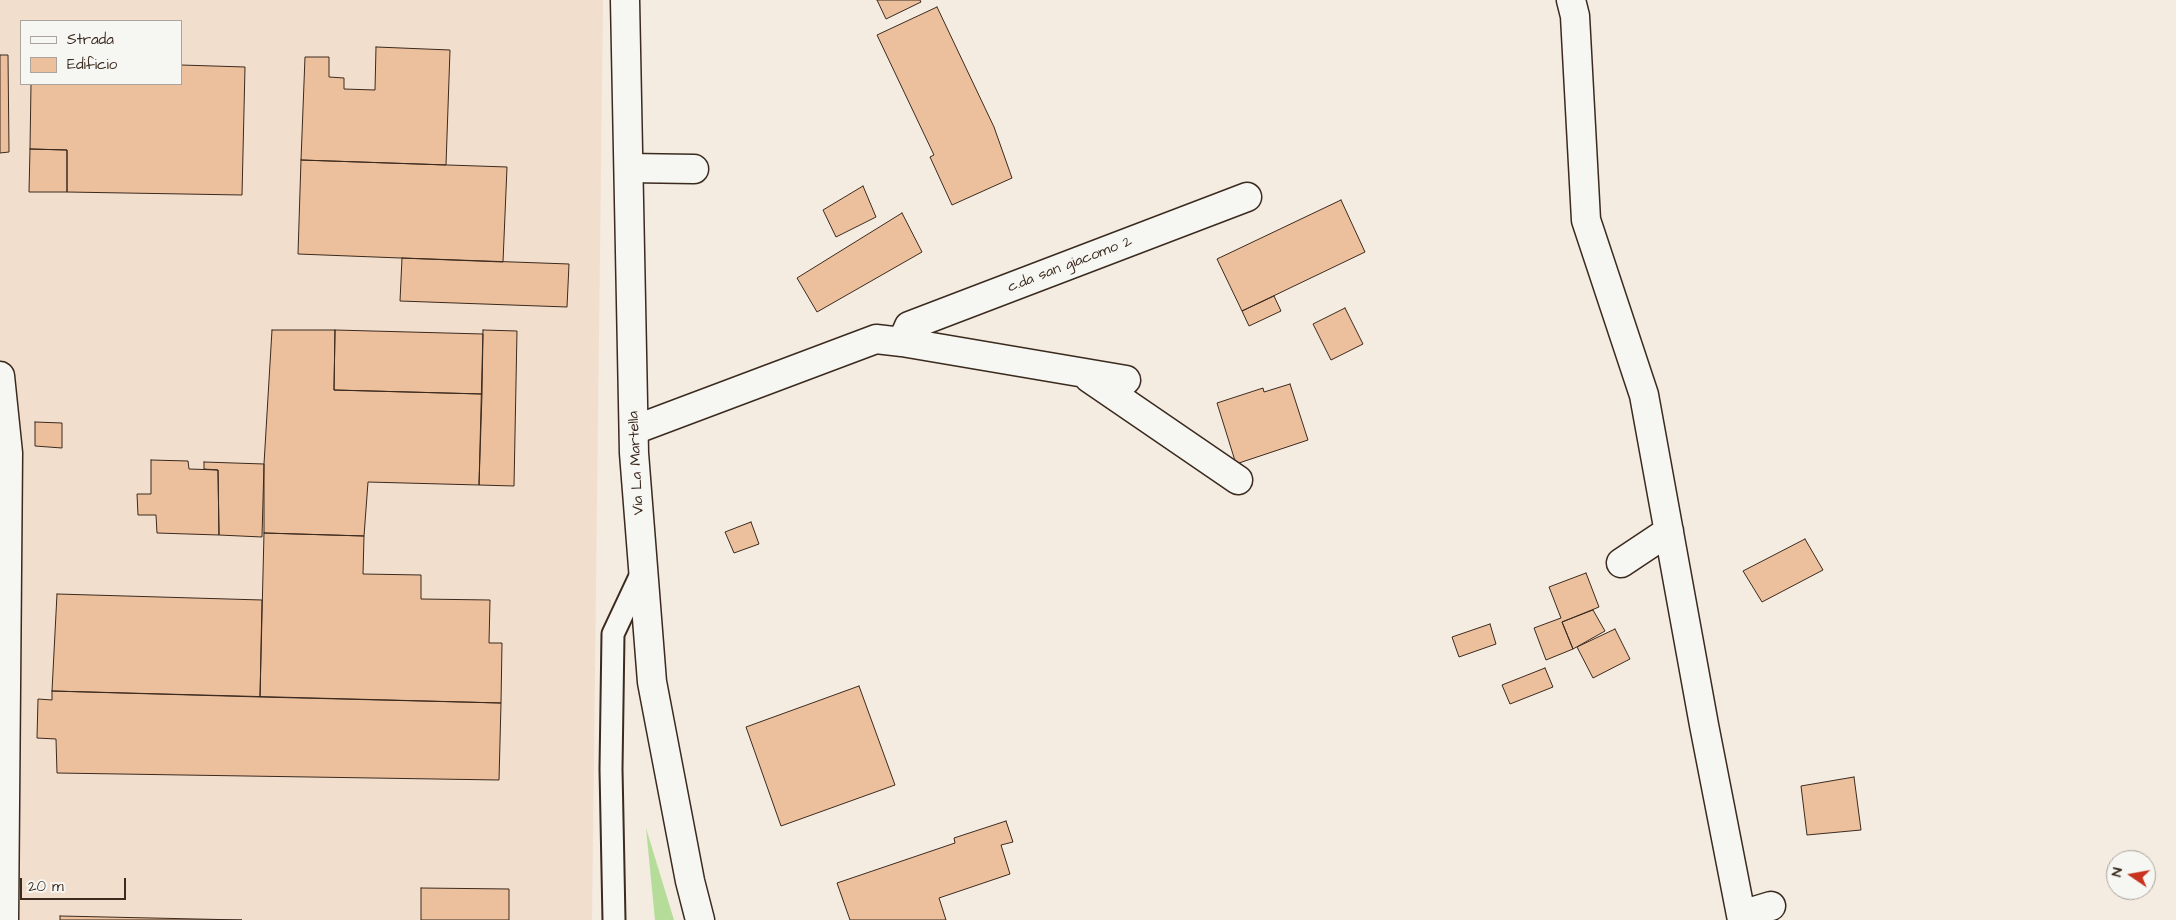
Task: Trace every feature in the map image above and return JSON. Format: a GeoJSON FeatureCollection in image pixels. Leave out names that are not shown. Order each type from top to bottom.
{"type":"FeatureCollection","features":[{"type":"Feature","properties":{"kind":"street","name":"Via La Martella"},"geometry":{"type":"LineString","coordinates":[[625,0],[634,430],[652,682],[690,881],[700,920]]}},
{"type":"Feature","properties":{"kind":"street"},"geometry":{"type":"LineString","coordinates":[[1571,0],[1574,16],[1586,220],[1644,395],[1741,917],[1771,906]]}},
{"type":"Feature","properties":{"kind":"street"},"geometry":{"type":"LineString","coordinates":[[629,168],[694,169]]}},
{"type":"Feature","properties":{"kind":"street","name":"c.da san giacomo 2"},"geometry":{"type":"LineString","coordinates":[[902,342],[909,326],[1247,197]]}},
{"type":"Feature","properties":{"kind":"street"},"geometry":{"type":"LineString","coordinates":[[634,430],[876,339],[1126,380]]}},
{"type":"Feature","properties":{"kind":"street"},"geometry":{"type":"LineString","coordinates":[[1081,373],[1238,480]]}},
{"type":"Feature","properties":{"kind":"street"},"geometry":{"type":"LineString","coordinates":[[0,376],[8,453],[4,920]]}},
{"type":"Feature","properties":{"kind":"street"},"geometry":{"type":"LineString","coordinates":[[1621,563],[1669,531]]}},
{"type":"Feature","properties":{"kind":"lane"},"geometry":{"type":"LineString","coordinates":[[614,920],[611,768],[613,634],[644,568]]}},
{"type":"Feature","properties":{"kind":"shaded area"},"geometry":{"type":"Polygon","coordinates":[[[0,0],[603,0],[592,920],[0,920],[0,0]]]}},
{"type":"Feature","properties":{"kind":"green space"},"geometry":{"type":"Polygon","coordinates":[[[646,828],[674,920],[655,920],[646,828]]]}},
{"type":"Feature","properties":{"kind":"building"},"geometry":{"type":"Polygon","coordinates":[[[877,0],[920,0],[921,2],[886,19],[877,0]]]}},
{"type":"Feature","properties":{"kind":"building"},"geometry":{"type":"Polygon","coordinates":[[[937,7],[994,127],[1012,178],[952,205],[930,157],[934,155],[877,35],[937,7]]]}},
{"type":"Feature","properties":{"kind":"building"},"geometry":{"type":"Polygon","coordinates":[[[376,47],[450,50],[446,165],[301,160],[305,57],[329,57],[329,77],[344,78],[344,89],[375,90],[376,47]]]}},
{"type":"Feature","properties":{"kind":"building"},"geometry":{"type":"Polygon","coordinates":[[[0,55],[8,55],[9,152],[0,153],[0,55]]]}},
{"type":"Feature","properties":{"kind":"building"},"geometry":{"type":"Polygon","coordinates":[[[182,65],[245,67],[242,195],[67,192],[67,150],[30,149],[31,85],[182,85],[182,65]]]}},
{"type":"Feature","properties":{"kind":"building"},"geometry":{"type":"Polygon","coordinates":[[[30,149],[67,150],[67,192],[29,192],[30,149]]]}},
{"type":"Feature","properties":{"kind":"building"},"geometry":{"type":"Polygon","coordinates":[[[301,160],[507,167],[503,262],[298,254],[301,160]]]}},
{"type":"Feature","properties":{"kind":"building"},"geometry":{"type":"Polygon","coordinates":[[[863,186],[876,217],[836,237],[823,210],[863,186]]]}},
{"type":"Feature","properties":{"kind":"building"},"geometry":{"type":"Polygon","coordinates":[[[1341,200],[1365,252],[1242,311],[1217,259],[1341,200]]]}},
{"type":"Feature","properties":{"kind":"building"},"geometry":{"type":"Polygon","coordinates":[[[902,213],[922,252],[817,312],[797,278],[902,213]]]}},
{"type":"Feature","properties":{"kind":"building"},"geometry":{"type":"Polygon","coordinates":[[[402,258],[569,264],[567,307],[400,301],[402,258]]]}},
{"type":"Feature","properties":{"kind":"building"},"geometry":{"type":"Polygon","coordinates":[[[1274,296],[1281,311],[1249,326],[1242,311],[1274,296]]]}},
{"type":"Feature","properties":{"kind":"building"},"geometry":{"type":"Polygon","coordinates":[[[1345,308],[1363,344],[1331,360],[1313,324],[1345,308]]]}},
{"type":"Feature","properties":{"kind":"building"},"geometry":{"type":"Polygon","coordinates":[[[272,330],[335,330],[334,390],[482,394],[479,485],[368,482],[364,536],[264,533],[264,464],[272,330]]]}},
{"type":"Feature","properties":{"kind":"building"},"geometry":{"type":"Polygon","coordinates":[[[335,330],[483,334],[482,394],[334,390],[335,330]]]}},
{"type":"Feature","properties":{"kind":"building"},"geometry":{"type":"Polygon","coordinates":[[[483,330],[517,331],[514,486],[479,485],[483,330]]]}},
{"type":"Feature","properties":{"kind":"building"},"geometry":{"type":"Polygon","coordinates":[[[1290,384],[1308,440],[1236,464],[1217,403],[1263,388],[1264,392],[1290,384]]]}},
{"type":"Feature","properties":{"kind":"building"},"geometry":{"type":"Polygon","coordinates":[[[35,422],[62,423],[62,448],[35,446],[35,422]]]}},
{"type":"Feature","properties":{"kind":"building"},"geometry":{"type":"Polygon","coordinates":[[[151,460],[188,461],[189,469],[218,470],[219,535],[157,533],[156,515],[138,515],[137,494],[151,494],[151,460]]]}},
{"type":"Feature","properties":{"kind":"building"},"geometry":{"type":"Polygon","coordinates":[[[204,462],[264,464],[262,537],[219,535],[218,470],[204,469],[204,462]]]}},
{"type":"Feature","properties":{"kind":"building"},"geometry":{"type":"Polygon","coordinates":[[[751,522],[759,544],[734,553],[725,532],[751,522]]]}},
{"type":"Feature","properties":{"kind":"building"},"geometry":{"type":"Polygon","coordinates":[[[264,533],[364,536],[363,574],[421,575],[421,599],[490,600],[489,643],[502,643],[501,703],[260,697],[264,533]]]}},
{"type":"Feature","properties":{"kind":"building"},"geometry":{"type":"Polygon","coordinates":[[[1805,539],[1823,570],[1762,602],[1743,571],[1805,539]]]}},
{"type":"Feature","properties":{"kind":"building"},"geometry":{"type":"Polygon","coordinates":[[[1586,573],[1599,607],[1562,622],[1573,649],[1546,660],[1534,628],[1561,618],[1549,587],[1586,573]]]}},
{"type":"Feature","properties":{"kind":"building"},"geometry":{"type":"Polygon","coordinates":[[[57,594],[262,600],[260,697],[52,691],[57,594]]]}},
{"type":"Feature","properties":{"kind":"building"},"geometry":{"type":"Polygon","coordinates":[[[1593,610],[1605,631],[1573,649],[1562,622],[1593,610]]]}},
{"type":"Feature","properties":{"kind":"building"},"geometry":{"type":"Polygon","coordinates":[[[1490,624],[1496,644],[1459,657],[1452,637],[1490,624]]]}},
{"type":"Feature","properties":{"kind":"building"},"geometry":{"type":"Polygon","coordinates":[[[1615,629],[1630,659],[1593,678],[1577,647],[1615,629]]]}},
{"type":"Feature","properties":{"kind":"building"},"geometry":{"type":"Polygon","coordinates":[[[1545,668],[1553,687],[1510,704],[1502,685],[1545,668]]]}},
{"type":"Feature","properties":{"kind":"building"},"geometry":{"type":"Polygon","coordinates":[[[859,686],[895,785],[781,826],[746,727],[859,686]]]}},
{"type":"Feature","properties":{"kind":"building"},"geometry":{"type":"Polygon","coordinates":[[[52,691],[501,703],[499,780],[57,773],[56,739],[37,738],[38,699],[52,700],[52,691]]]}},
{"type":"Feature","properties":{"kind":"building"},"geometry":{"type":"Polygon","coordinates":[[[1854,777],[1861,830],[1807,835],[1801,786],[1854,777]]]}},
{"type":"Feature","properties":{"kind":"building"},"geometry":{"type":"Polygon","coordinates":[[[1006,821],[1013,842],[1001,845],[1010,874],[939,898],[946,920],[850,920],[837,883],[955,843],[954,838],[1006,821]]]}},
{"type":"Feature","properties":{"kind":"building"},"geometry":{"type":"Polygon","coordinates":[[[421,888],[509,889],[509,920],[421,920],[421,888]]]}},
{"type":"Feature","properties":{"kind":"building"},"geometry":{"type":"Polygon","coordinates":[[[60,916],[242,920],[60,920],[60,916]]]}}]}
